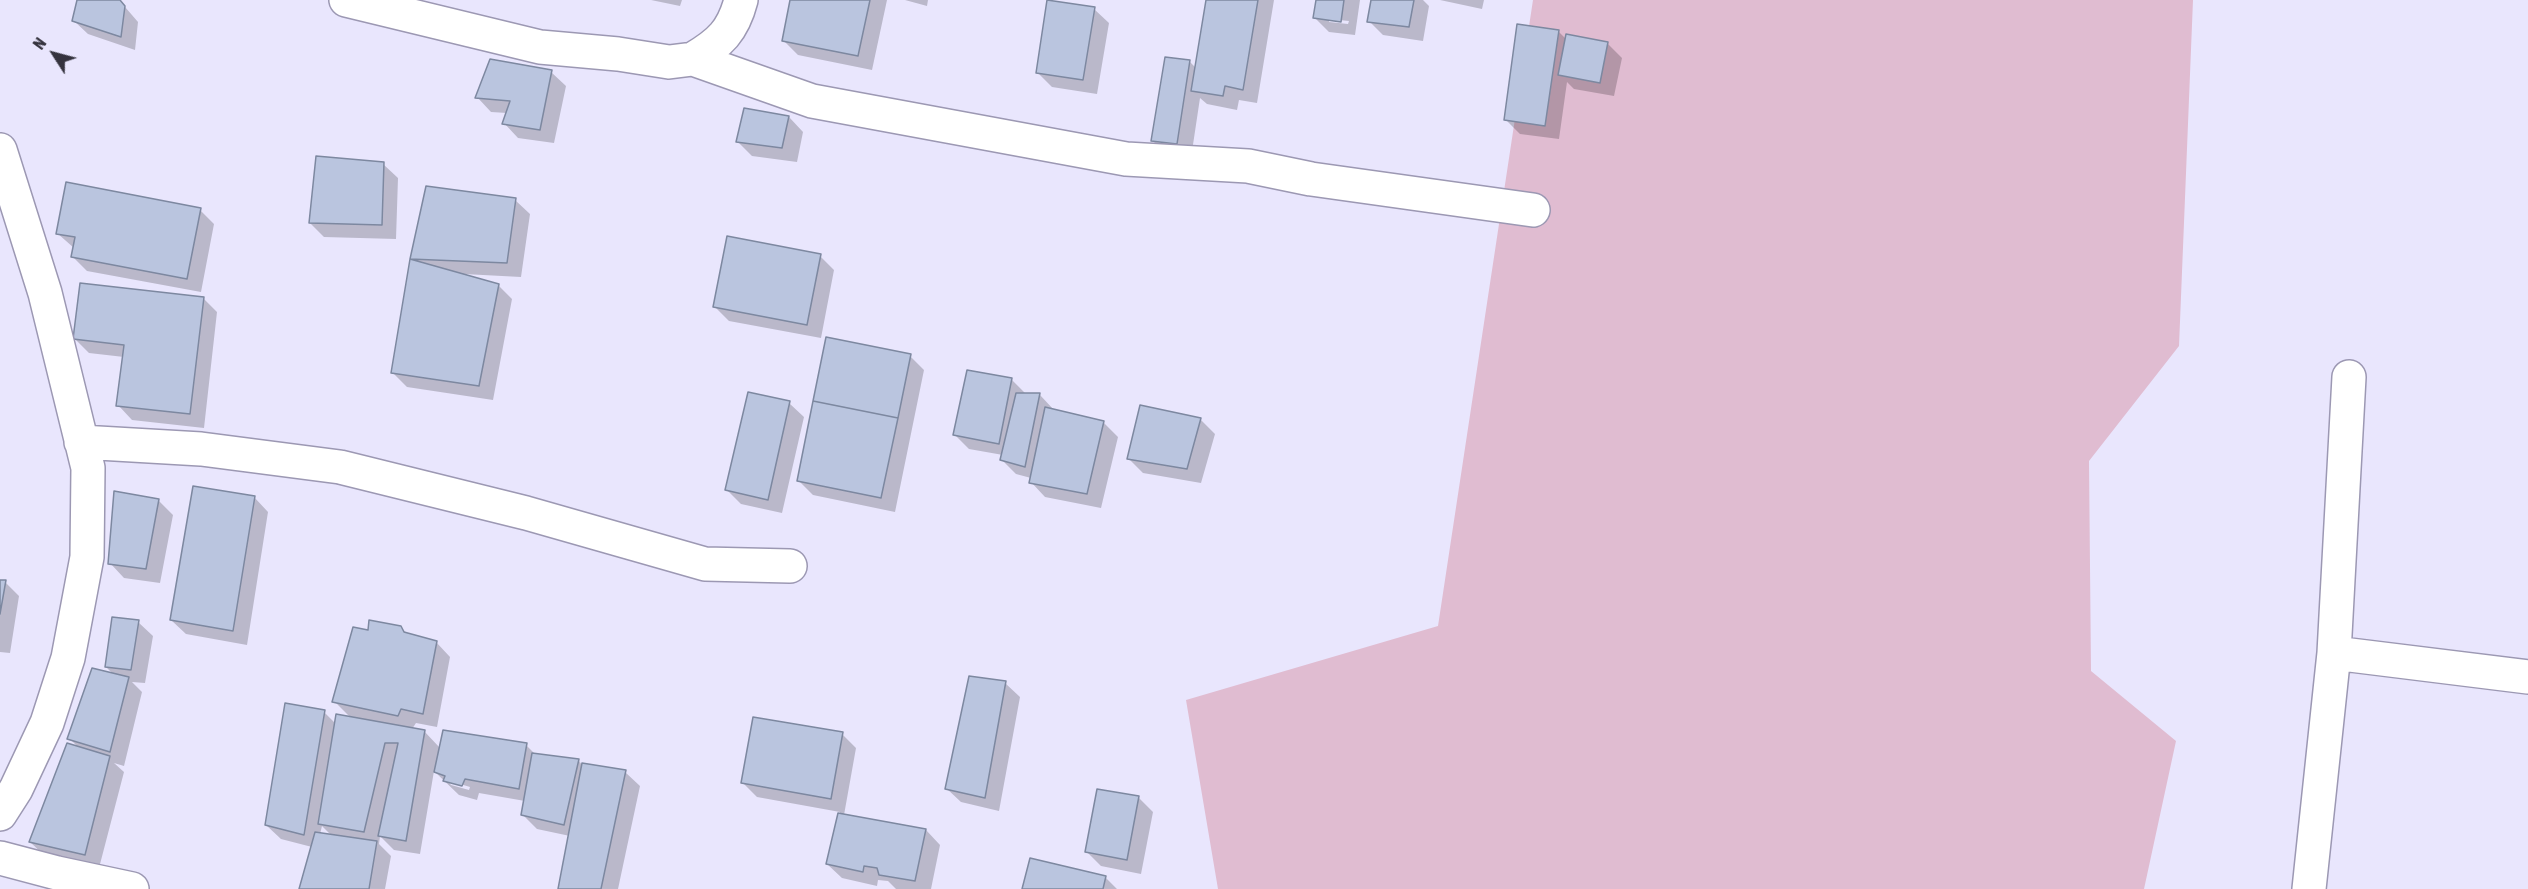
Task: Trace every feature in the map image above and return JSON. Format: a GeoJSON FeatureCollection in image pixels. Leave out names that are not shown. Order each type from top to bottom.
{"type":"FeatureCollection","features":[{"type":"Feature","properties":{"kind":"street"},"geometry":{"type":"LineString","coordinates":[[346,0],[540,47],[618,54],[669,62],[693,59],[718,44],[737,16],[741,0]]}},
{"type":"Feature","properties":{"kind":"street"},"geometry":{"type":"LineString","coordinates":[[693,59],[812,101],[1044,145],[1126,159],[1248,166],[1311,178],[1533,210]]}},
{"type":"Feature","properties":{"kind":"street"},"geometry":{"type":"LineString","coordinates":[[0,150],[45,293],[88,468],[87,557],[68,658],[46,723],[16,789],[0,814]]}},
{"type":"Feature","properties":{"kind":"street"},"geometry":{"type":"LineString","coordinates":[[2309,889],[2334,653],[2349,377]]}},
{"type":"Feature","properties":{"kind":"street"},"geometry":{"type":"LineString","coordinates":[[81,442],[201,449],[340,467],[526,513],[705,564],[790,566]]}},
{"type":"Feature","properties":{"kind":"street"},"geometry":{"type":"LineString","coordinates":[[2334,653],[2528,678]]}},
{"type":"Feature","properties":{"kind":"street"},"geometry":{"type":"LineString","coordinates":[[0,858],[132,889]]}},
{"type":"Feature","properties":{"kind":"shaded area"},"geometry":{"type":"Polygon","coordinates":[[[1533,0],[2193,0],[2179,346],[2089,461],[2091,671],[2176,741],[2144,889],[1218,889],[1186,700],[1438,626],[1533,0]]]}},
{"type":"Feature","properties":{"kind":"building"},"geometry":{"type":"Polygon","coordinates":[[[77,0],[120,0],[125,6],[121,37],[72,21],[77,0]]]}},
{"type":"Feature","properties":{"kind":"building"},"geometry":{"type":"Polygon","coordinates":[[[790,0],[870,0],[858,56],[782,41],[790,0]]]}},
{"type":"Feature","properties":{"kind":"building"},"geometry":{"type":"Polygon","coordinates":[[[1047,0],[1095,7],[1083,80],[1036,73],[1047,0]]]}},
{"type":"Feature","properties":{"kind":"building"},"geometry":{"type":"Polygon","coordinates":[[[1206,0],[1258,0],[1243,90],[1225,86],[1223,96],[1191,91],[1206,0]]]}},
{"type":"Feature","properties":{"kind":"building"},"geometry":{"type":"Polygon","coordinates":[[[1316,0],[1344,0],[1341,22],[1313,18],[1316,0]]]}},
{"type":"Feature","properties":{"kind":"building"},"geometry":{"type":"Polygon","coordinates":[[[1371,0],[1414,0],[1409,27],[1367,22],[1371,0]]]}},
{"type":"Feature","properties":{"kind":"building"},"geometry":{"type":"Polygon","coordinates":[[[1517,24],[1559,30],[1545,126],[1504,120],[1517,24]]]}},
{"type":"Feature","properties":{"kind":"building"},"geometry":{"type":"Polygon","coordinates":[[[1566,34],[1608,42],[1600,83],[1558,75],[1566,34]]]}},
{"type":"Feature","properties":{"kind":"building"},"geometry":{"type":"Polygon","coordinates":[[[1165,57],[1190,60],[1177,144],[1151,141],[1165,57]]]}},
{"type":"Feature","properties":{"kind":"building"},"geometry":{"type":"Polygon","coordinates":[[[490,59],[552,70],[540,130],[502,124],[510,101],[475,98],[490,59]]]}},
{"type":"Feature","properties":{"kind":"building"},"geometry":{"type":"Polygon","coordinates":[[[744,108],[789,116],[782,148],[736,142],[744,108]]]}},
{"type":"Feature","properties":{"kind":"building"},"geometry":{"type":"Polygon","coordinates":[[[316,156],[384,162],[382,225],[309,223],[316,156]]]}},
{"type":"Feature","properties":{"kind":"building"},"geometry":{"type":"Polygon","coordinates":[[[66,182],[201,208],[187,279],[71,257],[75,237],[56,234],[66,182]]]}},
{"type":"Feature","properties":{"kind":"building"},"geometry":{"type":"Polygon","coordinates":[[[426,186],[516,198],[507,263],[410,259],[426,186]]]}},
{"type":"Feature","properties":{"kind":"building"},"geometry":{"type":"Polygon","coordinates":[[[727,236],[821,254],[807,325],[713,307],[727,236]]]}},
{"type":"Feature","properties":{"kind":"building"},"geometry":{"type":"Polygon","coordinates":[[[410,259],[499,284],[479,386],[391,373],[410,259]]]}},
{"type":"Feature","properties":{"kind":"building"},"geometry":{"type":"Polygon","coordinates":[[[80,283],[204,297],[190,414],[116,406],[124,345],[73,339],[80,283]]]}},
{"type":"Feature","properties":{"kind":"building"},"geometry":{"type":"Polygon","coordinates":[[[826,337],[911,354],[898,418],[813,401],[826,337]]]}},
{"type":"Feature","properties":{"kind":"building"},"geometry":{"type":"Polygon","coordinates":[[[967,370],[1012,378],[999,444],[953,435],[967,370]]]}},
{"type":"Feature","properties":{"kind":"building"},"geometry":{"type":"Polygon","coordinates":[[[748,392],[790,401],[768,500],[725,490],[748,392]]]}},
{"type":"Feature","properties":{"kind":"building"},"geometry":{"type":"Polygon","coordinates":[[[1016,393],[1040,393],[1025,467],[1000,460],[1016,393]]]}},
{"type":"Feature","properties":{"kind":"building"},"geometry":{"type":"Polygon","coordinates":[[[813,401],[898,418],[881,498],[797,481],[813,401]]]}},
{"type":"Feature","properties":{"kind":"building"},"geometry":{"type":"Polygon","coordinates":[[[1140,405],[1201,418],[1187,469],[1127,459],[1140,405]]]}},
{"type":"Feature","properties":{"kind":"building"},"geometry":{"type":"Polygon","coordinates":[[[1045,407],[1104,421],[1087,494],[1029,483],[1045,407]]]}},
{"type":"Feature","properties":{"kind":"building"},"geometry":{"type":"Polygon","coordinates":[[[193,486],[255,496],[233,631],[170,620],[193,486]]]}},
{"type":"Feature","properties":{"kind":"building"},"geometry":{"type":"Polygon","coordinates":[[[114,491],[159,499],[146,569],[108,564],[114,491]]]}},
{"type":"Feature","properties":{"kind":"building"},"geometry":{"type":"Polygon","coordinates":[[[0,580],[6,580],[0,614],[0,580]]]}},
{"type":"Feature","properties":{"kind":"building"},"geometry":{"type":"Polygon","coordinates":[[[112,617],[139,620],[131,670],[105,667],[112,617]]]}},
{"type":"Feature","properties":{"kind":"building"},"geometry":{"type":"Polygon","coordinates":[[[369,620],[401,626],[404,632],[437,641],[423,714],[401,709],[398,716],[332,702],[353,627],[368,630],[369,620]]]}},
{"type":"Feature","properties":{"kind":"building"},"geometry":{"type":"Polygon","coordinates":[[[92,668],[129,677],[110,752],[67,739],[92,668]]]}},
{"type":"Feature","properties":{"kind":"building"},"geometry":{"type":"Polygon","coordinates":[[[969,676],[1006,681],[985,798],[945,789],[969,676]]]}},
{"type":"Feature","properties":{"kind":"building"},"geometry":{"type":"Polygon","coordinates":[[[285,703],[325,710],[304,835],[265,825],[285,703]]]}},
{"type":"Feature","properties":{"kind":"building"},"geometry":{"type":"Polygon","coordinates":[[[336,714],[425,730],[406,841],[378,836],[398,743],[385,743],[364,832],[318,824],[336,714]]]}},
{"type":"Feature","properties":{"kind":"building"},"geometry":{"type":"Polygon","coordinates":[[[753,717],[843,732],[831,799],[741,783],[753,717]]]}},
{"type":"Feature","properties":{"kind":"building"},"geometry":{"type":"Polygon","coordinates":[[[443,730],[527,743],[519,789],[465,779],[462,786],[443,781],[445,776],[434,772],[443,730]]]}},
{"type":"Feature","properties":{"kind":"building"},"geometry":{"type":"Polygon","coordinates":[[[67,743],[110,756],[85,855],[29,842],[67,743]]]}},
{"type":"Feature","properties":{"kind":"building"},"geometry":{"type":"Polygon","coordinates":[[[532,753],[579,759],[564,825],[521,815],[532,753]]]}},
{"type":"Feature","properties":{"kind":"building"},"geometry":{"type":"Polygon","coordinates":[[[582,763],[626,770],[601,889],[558,889],[582,763]]]}},
{"type":"Feature","properties":{"kind":"building"},"geometry":{"type":"Polygon","coordinates":[[[1097,789],[1139,796],[1127,860],[1085,852],[1097,789]]]}},
{"type":"Feature","properties":{"kind":"building"},"geometry":{"type":"Polygon","coordinates":[[[838,813],[926,829],[915,881],[879,875],[877,868],[864,866],[863,872],[826,864],[838,813]]]}},
{"type":"Feature","properties":{"kind":"building"},"geometry":{"type":"Polygon","coordinates":[[[315,832],[377,841],[369,889],[299,889],[315,832]]]}},
{"type":"Feature","properties":{"kind":"building"},"geometry":{"type":"Polygon","coordinates":[[[1030,858],[1106,876],[1103,889],[1022,889],[1030,858]]]}}]}
